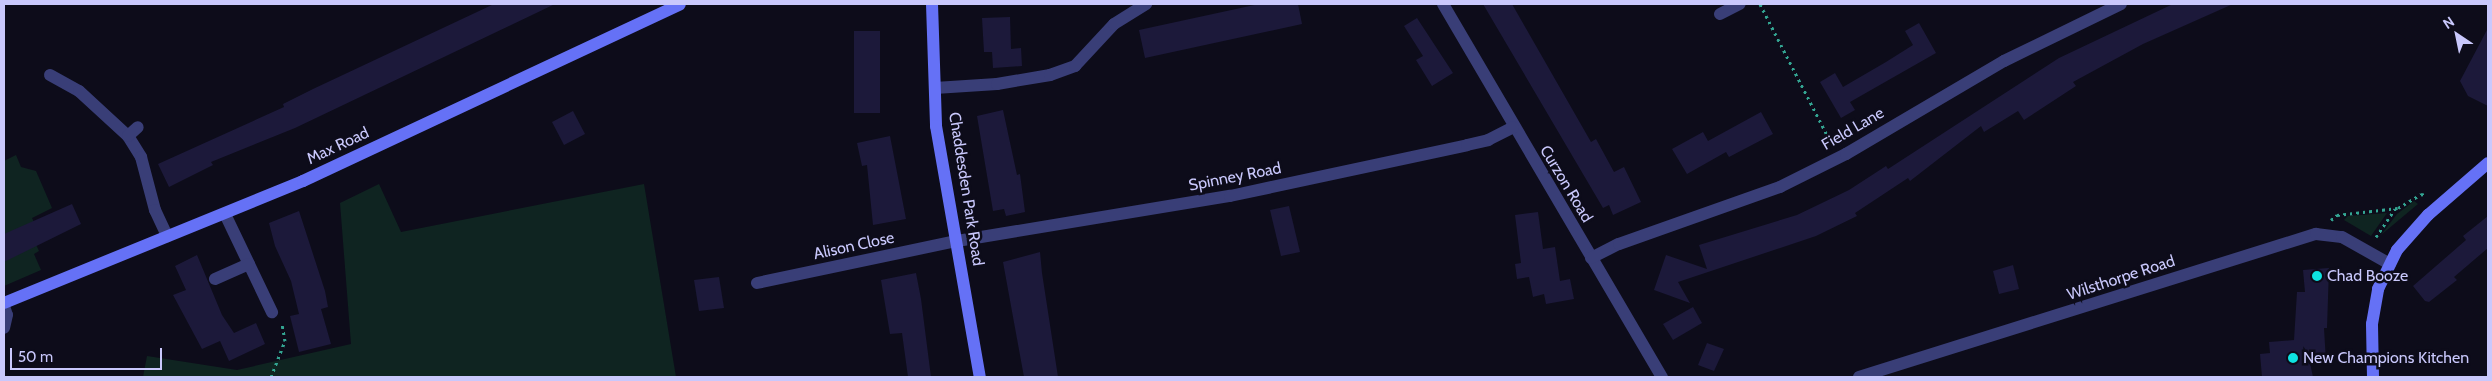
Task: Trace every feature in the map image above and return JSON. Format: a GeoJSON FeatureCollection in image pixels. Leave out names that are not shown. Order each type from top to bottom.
{"type":"FeatureCollection","features":[{"type":"Feature","properties":{"kind":"street","name":"Max Road"},"geometry":{"type":"LineString","coordinates":[[4,305],[303,181],[680,4]]}},
{"type":"Feature","properties":{"kind":"street","name":"Chaddesden Park Road"},"geometry":{"type":"LineString","coordinates":[[932,4],[936,126],[958,241],[980,377]]}},
{"type":"Feature","properties":{"kind":"street"},"geometry":{"type":"LineString","coordinates":[[935,88],[997,84],[1050,75],[1075,66],[1114,24],[1146,4]]}},
{"type":"Feature","properties":{"kind":"street","name":"Curzon Road"},"geometry":{"type":"LineString","coordinates":[[1444,4],[1513,127],[1662,377]]}},
{"type":"Feature","properties":{"kind":"street"},"geometry":{"type":"LineString","coordinates":[[1720,14],[1740,4]]}},
{"type":"Feature","properties":{"kind":"street","name":"Field Lane"},"geometry":{"type":"LineString","coordinates":[[1591,258],[1619,244],[1780,187],[1838,157],[2004,61],[2120,4]]}},
{"type":"Feature","properties":{"kind":"street"},"geometry":{"type":"LineString","coordinates":[[50,75],[79,91],[128,136],[141,157],[156,210],[167,236]]}},
{"type":"Feature","properties":{"kind":"street"},"geometry":{"type":"LineString","coordinates":[[128,136],[138,127]]}},
{"type":"Feature","properties":{"kind":"street","name":"Spinney Road"},"geometry":{"type":"LineString","coordinates":[[958,241],[1230,196],[1488,140],[1513,127]]}},
{"type":"Feature","properties":{"kind":"street"},"geometry":{"type":"LineString","coordinates":[[2373,377],[2372,324],[2378,289],[2390,264],[2407,236],[2488,163]]}},
{"type":"Feature","properties":{"kind":"street"},"geometry":{"type":"LineString","coordinates":[[225,214],[272,312]]}},
{"type":"Feature","properties":{"kind":"street","name":"Wilsthorpe Road"},"geometry":{"type":"LineString","coordinates":[[1858,377],[2316,234],[2342,237],[2390,264]]}},
{"type":"Feature","properties":{"kind":"street","name":"Alison Close"},"geometry":{"type":"LineString","coordinates":[[758,283],[958,241]]}},
{"type":"Feature","properties":{"kind":"street"},"geometry":{"type":"LineString","coordinates":[[215,279],[249,264]]}},
{"type":"Feature","properties":{"kind":"street"},"geometry":{"type":"LineString","coordinates":[[4,305],[7,315],[4,328]]}},
{"type":"Feature","properties":{"kind":"path"},"geometry":{"type":"LineString","coordinates":[[1760,4],[1838,157]]}},
{"type":"Feature","properties":{"kind":"path"},"geometry":{"type":"LineString","coordinates":[[2316,234],[2337,215],[2395,208],[2421,194],[2444,202]]}},
{"type":"Feature","properties":{"kind":"path"},"geometry":{"type":"LineString","coordinates":[[2367,250],[2395,208]]}},
{"type":"Feature","properties":{"kind":"path"},"geometry":{"type":"LineString","coordinates":[[271,377],[286,341],[279,318],[272,312]]}},
{"type":"Feature","properties":{"kind":"green space"},"geometry":{"type":"Polygon","coordinates":[[[16,155],[21,167],[36,171],[52,208],[32,218],[37,228],[30,232],[39,251],[34,254],[41,270],[4,286],[4,161],[16,155]]]}},
{"type":"Feature","properties":{"kind":"green space"},"geometry":{"type":"Polygon","coordinates":[[[379,184],[401,232],[644,184],[676,377],[143,377],[147,356],[237,370],[351,344],[340,203],[379,184]]]}},
{"type":"Feature","properties":{"kind":"green space"},"geometry":{"type":"Polygon","coordinates":[[[2414,201],[2418,204],[2381,235],[2397,214],[2414,201]]]}},
{"type":"Feature","properties":{"kind":"green space"},"geometry":{"type":"Polygon","coordinates":[[[2387,213],[2371,236],[2344,220],[2348,216],[2387,213]]]}},
{"type":"Feature","properties":{"kind":"building"},"geometry":{"type":"Polygon","coordinates":[[[494,4],[555,4],[295,128],[211,162],[213,165],[169,187],[158,164],[284,107],[283,104],[313,89],[494,4]]]}},
{"type":"Feature","properties":{"kind":"building"},"geometry":{"type":"Polygon","coordinates":[[[1259,4],[1298,4],[1302,24],[1145,58],[1139,30],[1259,4]]]}},
{"type":"Feature","properties":{"kind":"building"},"geometry":{"type":"Polygon","coordinates":[[[1483,4],[1512,4],[1591,142],[1596,139],[1614,172],[1624,167],[1641,202],[1613,215],[1609,205],[1603,208],[1483,4]]]}},
{"type":"Feature","properties":{"kind":"building"},"geometry":{"type":"Polygon","coordinates":[[[2173,4],[2233,4],[2143,44],[2073,82],[2076,86],[2024,120],[2018,111],[1984,132],[1981,126],[1910,181],[1908,178],[1855,213],[1857,216],[1816,236],[1678,282],[1690,303],[1654,290],[1666,255],[1707,269],[1699,245],[1797,215],[1849,190],[1886,166],[1888,169],[2059,58],[2173,4]]]}},
{"type":"Feature","properties":{"kind":"building"},"geometry":{"type":"Polygon","coordinates":[[[1010,17],[1011,49],[1021,48],[1022,66],[993,68],[992,52],[984,52],[982,18],[1010,17]]]}},
{"type":"Feature","properties":{"kind":"building"},"geometry":{"type":"Polygon","coordinates":[[[1417,18],[1453,73],[1432,86],[1416,60],[1423,56],[1404,26],[1417,18]]]}},
{"type":"Feature","properties":{"kind":"building"},"geometry":{"type":"Polygon","coordinates":[[[1919,23],[1936,53],[1850,102],[1855,110],[1841,118],[1820,82],[1835,73],[1843,87],[1886,62],[1913,45],[1905,31],[1919,23]]]}},
{"type":"Feature","properties":{"kind":"building"},"geometry":{"type":"Polygon","coordinates":[[[2488,28],[2488,106],[2468,96],[2460,81],[2488,28]]]}},
{"type":"Feature","properties":{"kind":"building"},"geometry":{"type":"Polygon","coordinates":[[[854,31],[880,31],[880,113],[854,113],[854,31]]]}},
{"type":"Feature","properties":{"kind":"building"},"geometry":{"type":"Polygon","coordinates":[[[1003,110],[1017,175],[1020,174],[1025,212],[1006,216],[1004,209],[993,211],[977,116],[1003,110]]]}},
{"type":"Feature","properties":{"kind":"building"},"geometry":{"type":"Polygon","coordinates":[[[573,111],[585,134],[564,145],[552,122],[573,111]]]}},
{"type":"Feature","properties":{"kind":"building"},"geometry":{"type":"Polygon","coordinates":[[[1761,112],[1773,134],[1729,157],[1726,152],[1687,174],[1672,149],[1703,132],[1708,141],[1761,112]]]}},
{"type":"Feature","properties":{"kind":"building"},"geometry":{"type":"Polygon","coordinates":[[[890,136],[906,219],[873,225],[867,165],[862,166],[857,143],[890,136]]]}},
{"type":"Feature","properties":{"kind":"building"},"geometry":{"type":"Polygon","coordinates":[[[72,204],[81,224],[4,262],[4,234],[72,204]]]}},
{"type":"Feature","properties":{"kind":"building"},"geometry":{"type":"Polygon","coordinates":[[[1289,206],[1300,252],[1281,256],[1270,210],[1289,206]]]}},
{"type":"Feature","properties":{"kind":"building"},"geometry":{"type":"Polygon","coordinates":[[[299,211],[325,291],[328,307],[321,309],[331,344],[299,352],[290,316],[299,314],[291,281],[275,246],[269,223],[299,211]]]}},
{"type":"Feature","properties":{"kind":"building"},"geometry":{"type":"Polygon","coordinates":[[[1538,212],[1543,249],[1555,247],[1560,281],[1570,279],[1574,299],[1546,304],[1544,294],[1533,297],[1529,277],[1517,279],[1515,264],[1521,263],[1515,215],[1538,212]]]}},
{"type":"Feature","properties":{"kind":"building"},"geometry":{"type":"Polygon","coordinates":[[[2488,216],[2488,248],[2454,277],[2457,280],[2429,302],[2425,301],[2413,286],[2466,240],[2463,236],[2488,216]]]}},
{"type":"Feature","properties":{"kind":"building"},"geometry":{"type":"Polygon","coordinates":[[[1040,252],[1058,377],[1024,377],[1003,262],[1040,252]]]}},
{"type":"Feature","properties":{"kind":"building"},"geometry":{"type":"Polygon","coordinates":[[[197,255],[222,315],[234,333],[256,323],[265,344],[229,361],[220,341],[202,349],[173,295],[186,290],[175,266],[197,255]]]}},
{"type":"Feature","properties":{"kind":"building"},"geometry":{"type":"Polygon","coordinates":[[[2013,265],[2019,289],[1999,294],[1993,271],[2013,265]]]}},
{"type":"Feature","properties":{"kind":"building"},"geometry":{"type":"Polygon","coordinates":[[[2329,268],[2327,328],[2324,328],[2326,362],[2310,363],[2313,377],[2262,377],[2260,354],[2270,353],[2269,342],[2294,340],[2297,292],[2305,292],[2303,270],[2329,268]]]}},
{"type":"Feature","properties":{"kind":"building"},"geometry":{"type":"Polygon","coordinates":[[[916,273],[931,377],[908,377],[902,333],[890,334],[881,280],[916,273]]]}},
{"type":"Feature","properties":{"kind":"building"},"geometry":{"type":"Polygon","coordinates":[[[719,277],[724,308],[699,311],[694,280],[719,277]]]}},
{"type":"Feature","properties":{"kind":"building"},"geometry":{"type":"Polygon","coordinates":[[[1693,307],[1702,323],[1673,340],[1663,324],[1693,307]]]}},
{"type":"Feature","properties":{"kind":"building"},"geometry":{"type":"Polygon","coordinates":[[[1707,343],[1724,349],[1714,371],[1698,365],[1707,343]]]}},
{"type":"Feature","properties":{"kind":"place","name":"Chad Booze"},"geometry":{"type":"Point","coordinates":[2317,276]}},
{"type":"Feature","properties":{"kind":"place","name":"New Champions Kitchen"},"geometry":{"type":"Point","coordinates":[2293,358]}}]}
